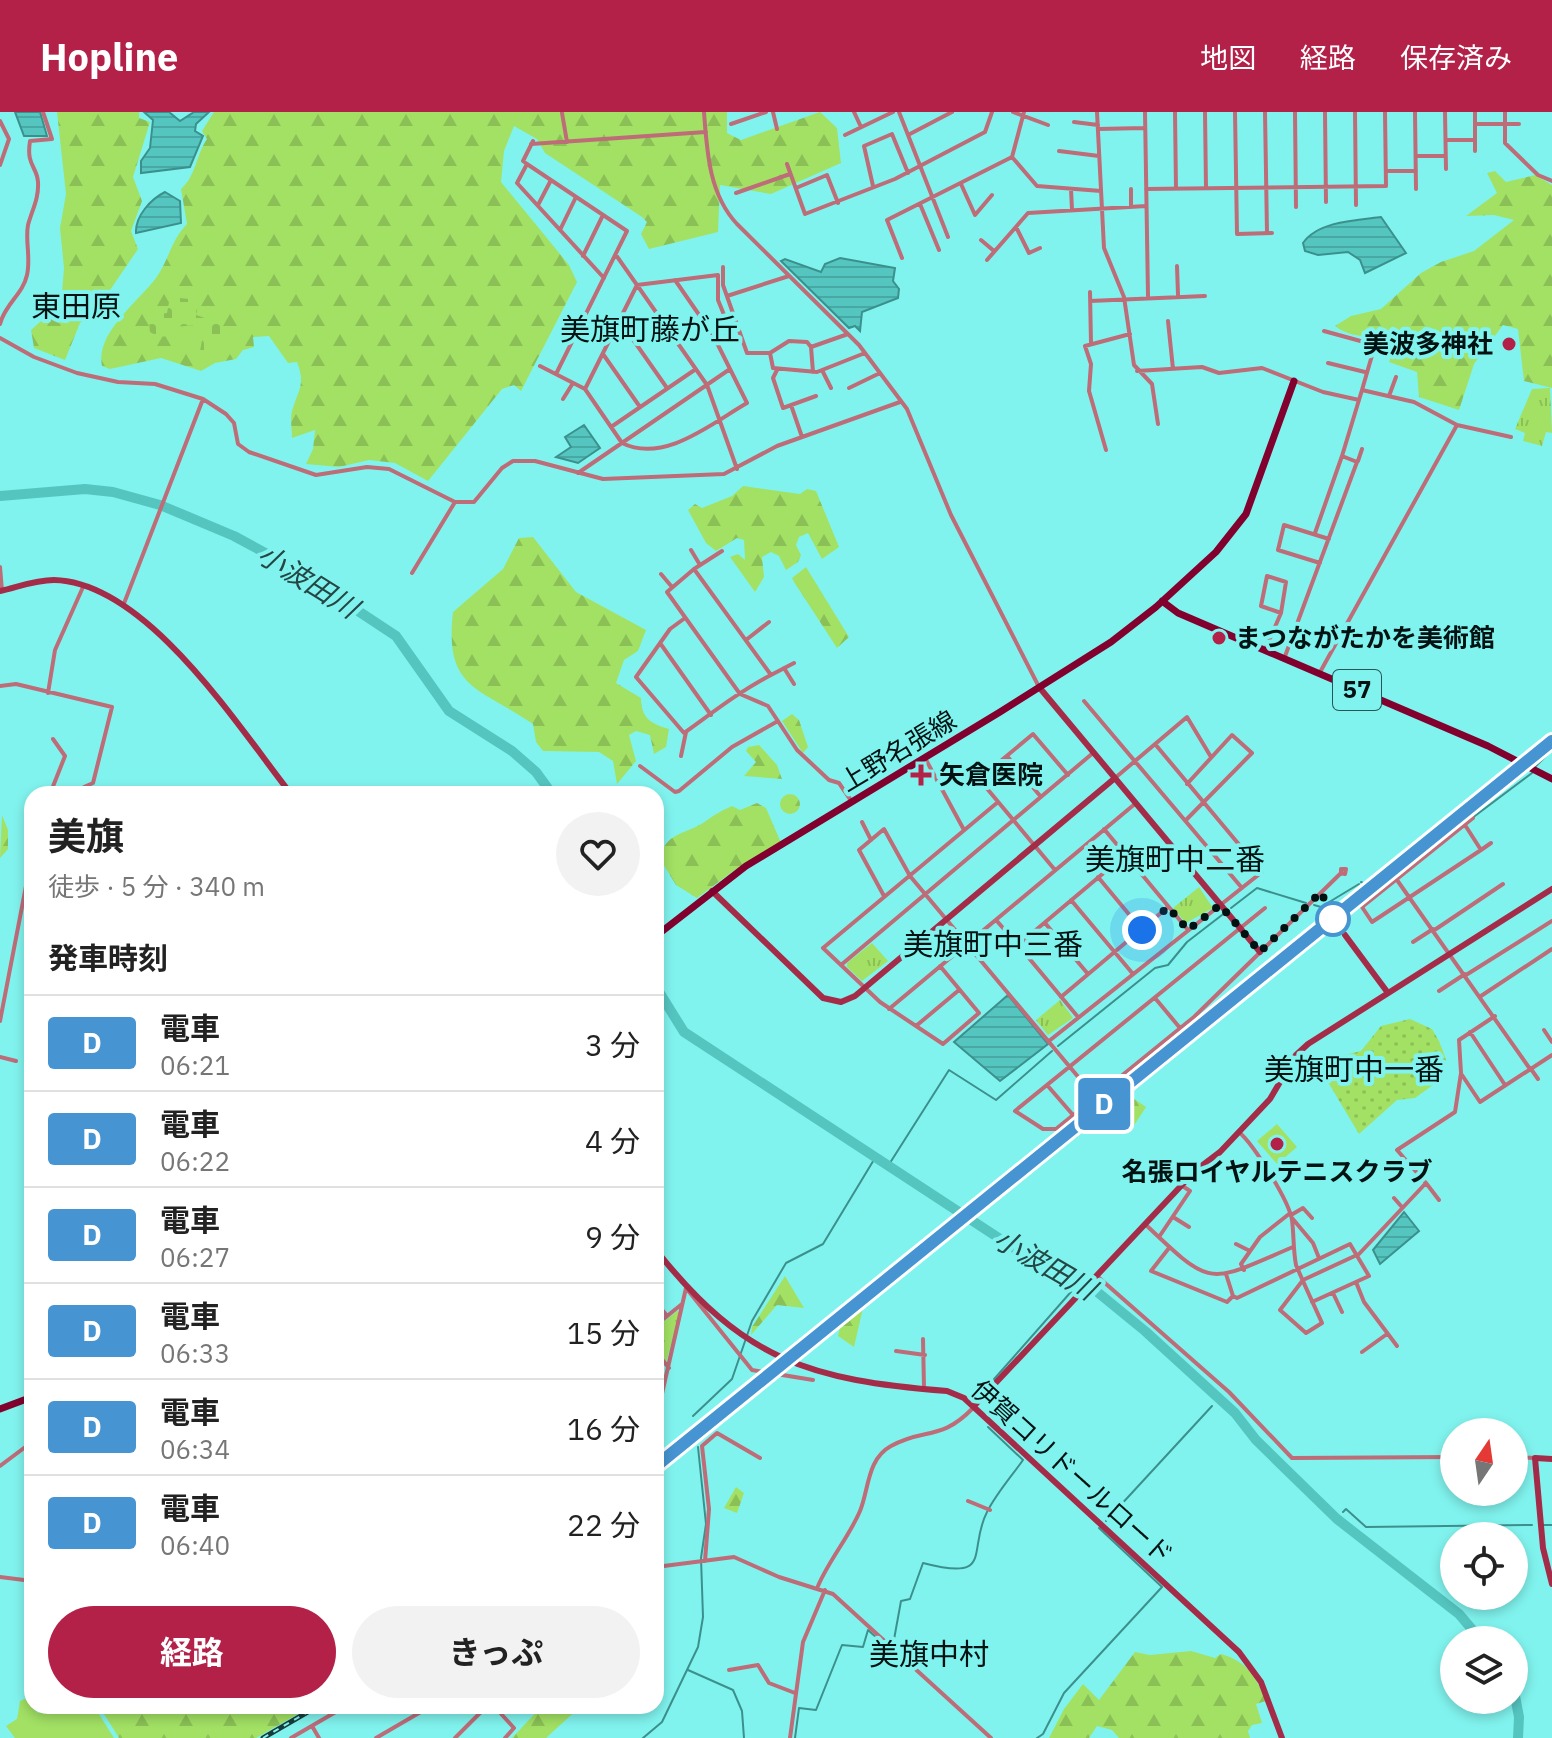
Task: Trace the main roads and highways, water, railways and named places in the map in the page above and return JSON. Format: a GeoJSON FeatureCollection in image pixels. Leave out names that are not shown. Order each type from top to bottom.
{"type":"FeatureCollection","features":[{"type":"Feature","properties":{"kind":"main road","name":"上野名張線"},"geometry":{"type":"LineString","coordinates":[[664,930],[746,866],[1131,628],[1222,546],[1246,514],[1294,381]]}},
{"type":"Feature","properties":{"kind":"main road","name":"57"},"geometry":{"type":"LineString","coordinates":[[1162,601],[1178,613],[1488,746],[1552,779]]}},
{"type":"Feature","properties":{"kind":"main road"},"geometry":{"type":"LineString","coordinates":[[0,1409],[24,1400]]}},
{"type":"Feature","properties":{"kind":"water"},"geometry":{"type":"Polygon","coordinates":[[[15,112],[40,112],[47,136],[24,136],[15,112]]]}},
{"type":"Feature","properties":{"kind":"water"},"geometry":{"type":"Polygon","coordinates":[[[144,112],[169,112],[180,121],[194,112],[209,112],[196,124],[195,131],[203,136],[190,167],[141,173],[141,161],[150,148],[153,120],[144,112]]]}},
{"type":"Feature","properties":{"kind":"water"},"geometry":{"type":"Polygon","coordinates":[[[165,192],[180,201],[181,223],[136,233],[138,220],[145,209],[165,192]]]}},
{"type":"Feature","properties":{"kind":"water"},"geometry":{"type":"Polygon","coordinates":[[[1381,217],[1406,253],[1365,273],[1360,260],[1348,252],[1318,255],[1305,251],[1303,243],[1318,230],[1339,223],[1381,217]]]}},
{"type":"Feature","properties":{"kind":"water"},"geometry":{"type":"Polygon","coordinates":[[[840,258],[895,268],[893,281],[899,289],[898,298],[862,312],[860,331],[855,326],[849,328],[781,261],[785,259],[821,272],[825,264],[840,258]]]}},
{"type":"Feature","properties":{"kind":"water"},"geometry":{"type":"Polygon","coordinates":[[[584,425],[600,448],[578,463],[556,457],[571,447],[565,437],[584,425]]]}},
{"type":"Feature","properties":{"kind":"water"},"geometry":{"type":"Polygon","coordinates":[[[1008,995],[1048,1044],[1000,1081],[954,1042],[1008,995]]]}},
{"type":"Feature","properties":{"kind":"water"},"geometry":{"type":"Polygon","coordinates":[[[1404,1212],[1419,1231],[1380,1264],[1373,1250],[1404,1212]]]}},
{"type":"Feature","properties":{"kind":"waterway","name":"小波田川"},"geometry":{"type":"LineString","coordinates":[[0,496],[85,489],[113,492],[160,505],[234,536],[293,568],[396,636],[449,711],[512,751],[536,772],[546,786]]}},
{"type":"Feature","properties":{"kind":"waterway"},"geometry":{"type":"LineString","coordinates":[[1536,766],[1552,750]]}},
{"type":"Feature","properties":{"kind":"waterway"},"geometry":{"type":"LineString","coordinates":[[1375,887],[1379,888],[1532,773]]}},
{"type":"Feature","properties":{"kind":"waterway"},"geometry":{"type":"LineString","coordinates":[[1361,882],[1365,884]]}},
{"type":"Feature","properties":{"kind":"waterway"},"geometry":{"type":"LineString","coordinates":[[1314,905],[1321,907],[1359,884]]}},
{"type":"Feature","properties":{"kind":"waterway"},"geometry":{"type":"LineString","coordinates":[[1231,908],[1257,888],[1306,903]]}},
{"type":"Feature","properties":{"kind":"waterway"},"geometry":{"type":"LineString","coordinates":[[1058,1046],[1155,968],[1168,965],[1187,942],[1222,915]]}},
{"type":"Feature","properties":{"kind":"waterway","name":"小波田川"},"geometry":{"type":"LineString","coordinates":[[664,1000],[684,1032],[1040,1265],[1074,1273],[1145,1331],[1235,1413],[1256,1440],[1337,1519],[1459,1614],[1469,1626]]}},
{"type":"Feature","properties":{"kind":"waterway"},"geometry":{"type":"LineString","coordinates":[[888,1166],[949,1070],[996,1100],[1052,1051]]}},
{"type":"Feature","properties":{"kind":"waterway"},"geometry":{"type":"LineString","coordinates":[[693,1416],[732,1379],[752,1321],[786,1263],[823,1244],[875,1158]]}},
{"type":"Feature","properties":{"kind":"waterway"},"geometry":{"type":"LineString","coordinates":[[980,1395],[1077,1285]]}},
{"type":"Feature","properties":{"kind":"waterway"},"geometry":{"type":"LineString","coordinates":[[1106,1521],[1212,1406]]}},
{"type":"Feature","properties":{"kind":"waterway"},"geometry":{"type":"LineString","coordinates":[[893,1645],[901,1601],[910,1599],[923,1563],[961,1569],[970,1565],[987,1512],[1023,1460],[988,1427]]}},
{"type":"Feature","properties":{"kind":"waterway"},"geometry":{"type":"LineString","coordinates":[[643,1738],[662,1722],[698,1647],[703,1617],[701,1558],[706,1524],[698,1447]]}},
{"type":"Feature","properties":{"kind":"waterway"},"geometry":{"type":"LineString","coordinates":[[1343,1512],[1346,1509],[1366,1527],[1532,1525]]}},
{"type":"Feature","properties":{"kind":"waterway"},"geometry":{"type":"LineString","coordinates":[[1541,1525],[1552,1525]]}},
{"type":"Feature","properties":{"kind":"waterway"},"geometry":{"type":"LineString","coordinates":[[1037,1738],[1043,1734],[1064,1693],[1162,1587],[1099,1528]]}},
{"type":"Feature","properties":{"kind":"waterway"},"geometry":{"type":"LineString","coordinates":[[795,1738],[799,1708],[816,1710],[842,1645],[863,1647],[868,1630],[889,1649]]}},
{"type":"Feature","properties":{"kind":"waterway"},"geometry":{"type":"LineString","coordinates":[[688,1670],[733,1690],[742,1711],[744,1738]]}},
{"type":"Feature","properties":{"kind":"waterway","name":"小波田川"},"geometry":{"type":"LineString","coordinates":[[1518,1714],[1518,1738]]}},
{"type":"Feature","properties":{"kind":"railway"},"geometry":{"type":"LineString","coordinates":[[664,1456],[1552,737]]}},
{"type":"Feature","properties":{"kind":"railway"},"geometry":{"type":"LineString","coordinates":[[263,1738],[304,1714]]}},
{"type":"Feature","properties":{"kind":"train","name":"D"},"geometry":{"type":"LineString","coordinates":[[664,1460],[1552,741]]}},
{"type":"Feature","properties":{"kind":"place","name":"美波多神社"},"geometry":{"type":"Point","coordinates":[1509,344]}},
{"type":"Feature","properties":{"kind":"place","name":"まつながたかを美術館"},"geometry":{"type":"Point","coordinates":[1219,638]}},
{"type":"Feature","properties":{"kind":"place","name":"矢倉医院"},"geometry":{"type":"Point","coordinates":[921,775]}},
{"type":"Feature","properties":{"kind":"place","name":"名張ロイヤルテニスクラブ"},"geometry":{"type":"Point","coordinates":[1277,1144]}},
{"type":"Feature","properties":{"kind":"district","name":"東田原"},"geometry":{"type":"Point","coordinates":[76,307]}},
{"type":"Feature","properties":{"kind":"district","name":"美旗町藤が丘"},"geometry":{"type":"Point","coordinates":[650,330]}},
{"type":"Feature","properties":{"kind":"district","name":"美旗町中二番"},"geometry":{"type":"Point","coordinates":[1175,860]}},
{"type":"Feature","properties":{"kind":"district","name":"美旗町中三番"},"geometry":{"type":"Point","coordinates":[993,945]}},
{"type":"Feature","properties":{"kind":"district","name":"美旗町中一番"},"geometry":{"type":"Point","coordinates":[1354,1070]}},
{"type":"Feature","properties":{"kind":"district","name":"美旗中村"},"geometry":{"type":"Point","coordinates":[929,1655]}}]}
